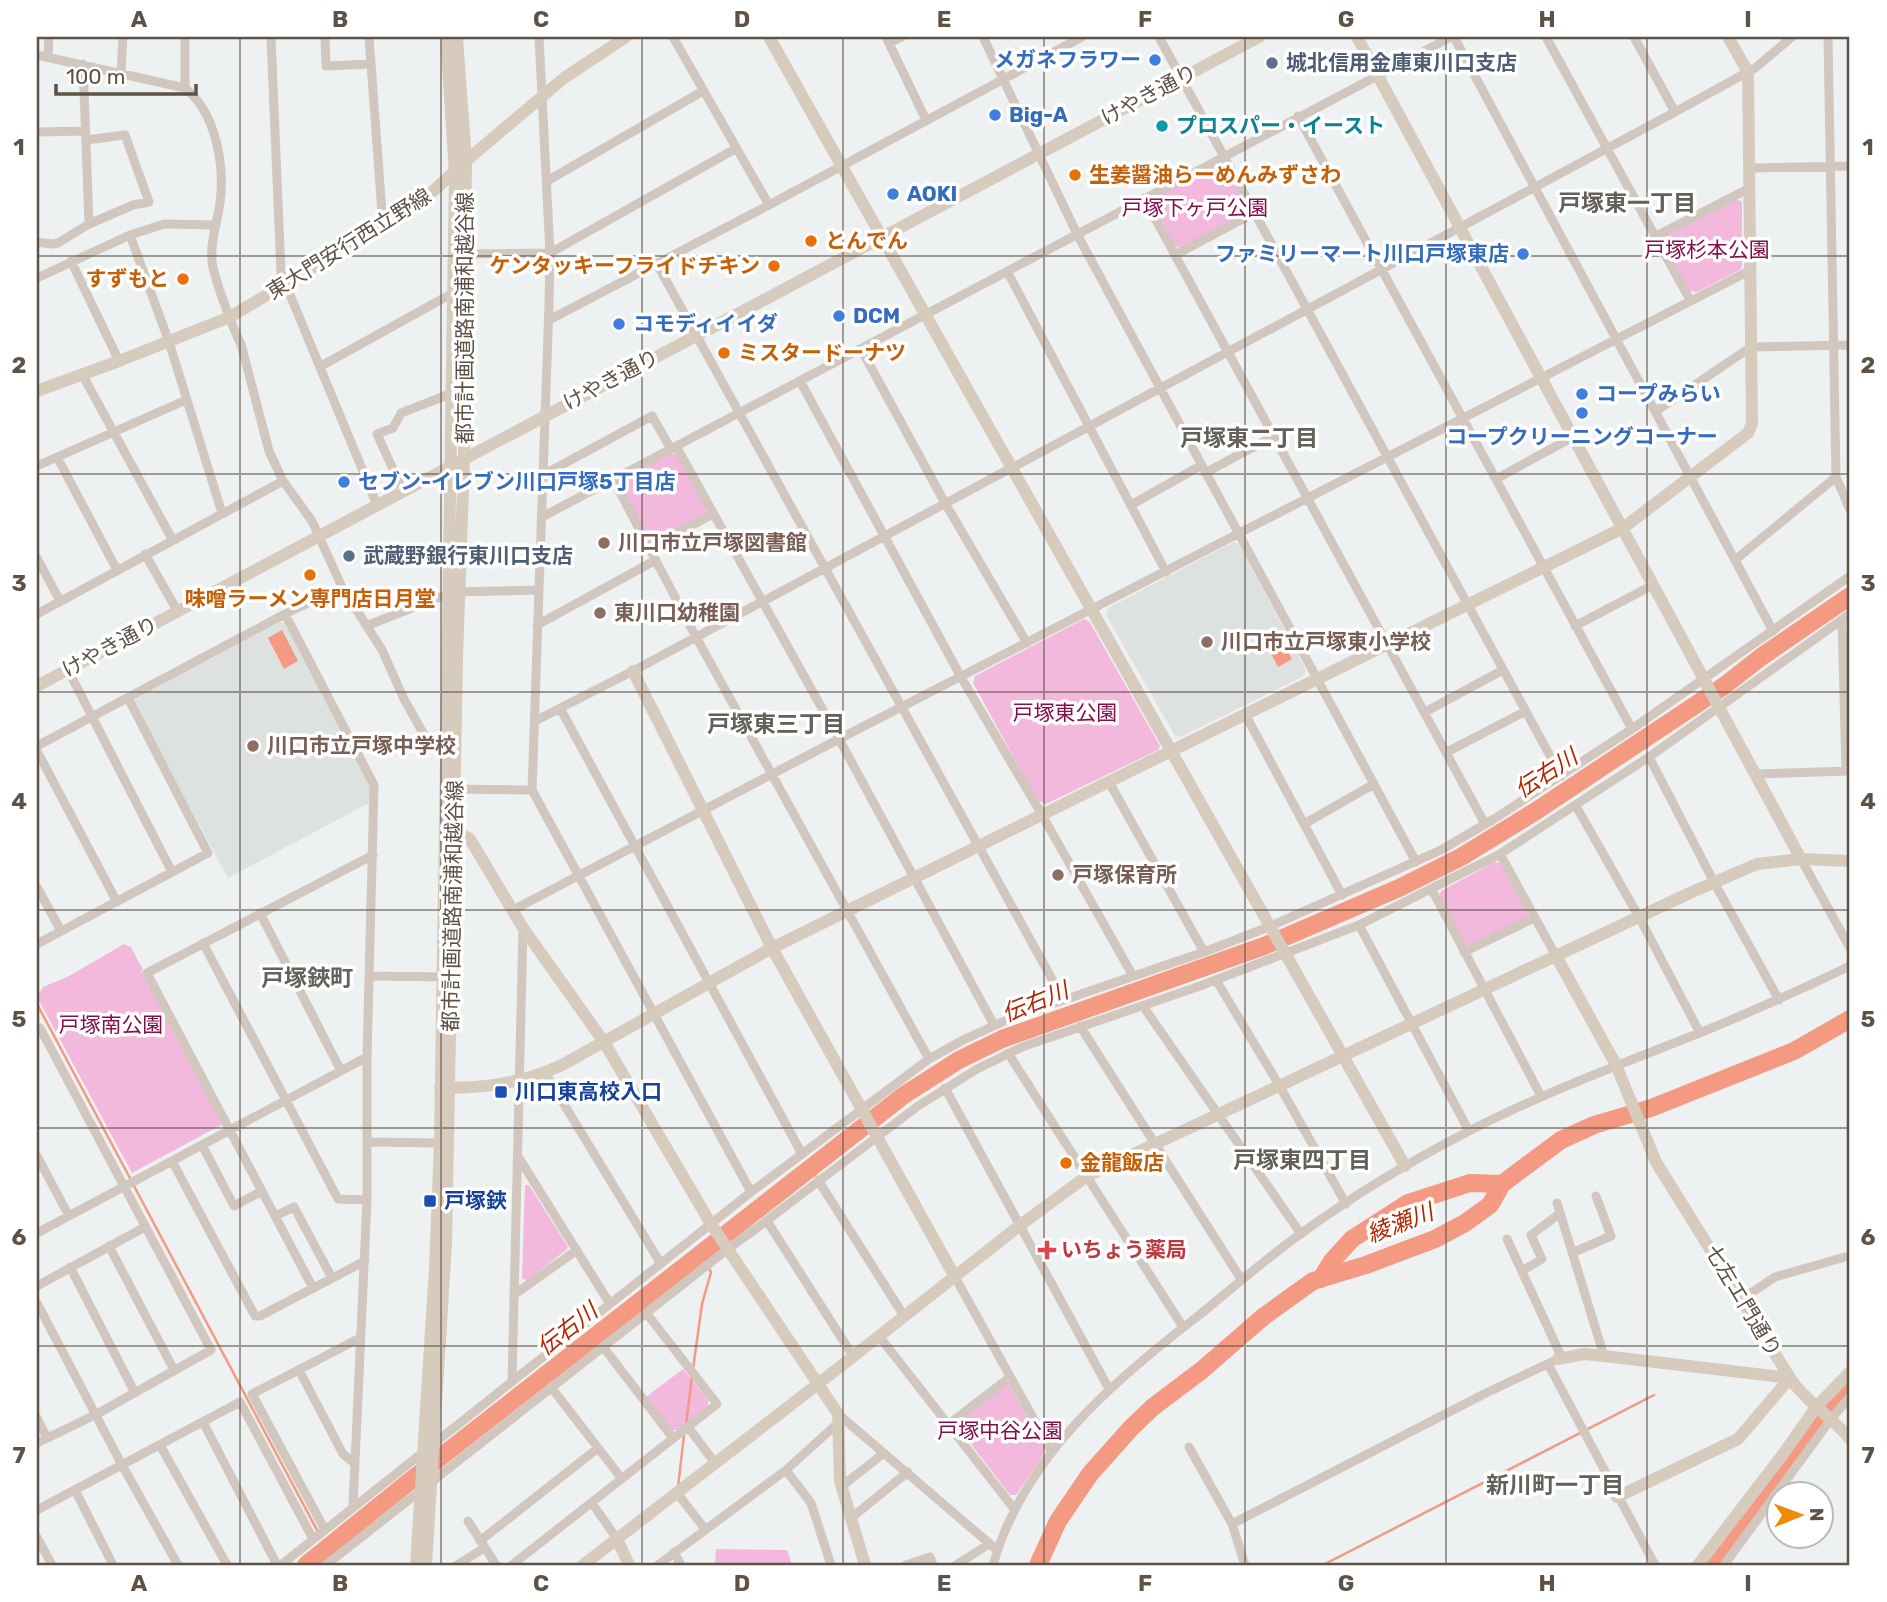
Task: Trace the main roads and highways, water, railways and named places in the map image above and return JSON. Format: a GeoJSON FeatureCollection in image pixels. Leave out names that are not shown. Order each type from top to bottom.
{"type":"FeatureCollection","features":[{"type":"Feature","properties":{"kind":"waterway","name":"伝右川"},"geometry":{"type":"LineString","coordinates":[[306,1565],[904,1095],[959,1060],[1002,1039],[1264,946],[1399,888],[1461,857],[1536,811],[1724,686],[1850,596]]}},
{"type":"Feature","properties":{"kind":"waterway"},"geometry":{"type":"LineString","coordinates":[[37,1004],[131,1180]]}},
{"type":"Feature","properties":{"kind":"waterway","name":"綾瀬川"},"geometry":{"type":"LineString","coordinates":[[1038,1565],[1058,1521],[1090,1474],[1131,1428],[1263,1317],[1313,1281],[1366,1265],[1435,1239],[1465,1223],[1490,1205],[1502,1184],[1561,1140],[1594,1125],[1651,1108],[1794,1051],[1850,1019]]}},
{"type":"Feature","properties":{"kind":"waterway"},"geometry":{"type":"LineString","coordinates":[[1321,1279],[1332,1261],[1352,1239],[1408,1203],[1470,1183],[1502,1184]]}},
{"type":"Feature","properties":{"kind":"waterway"},"geometry":{"type":"LineString","coordinates":[[134,1186],[318,1532]]}},
{"type":"Feature","properties":{"kind":"waterway"},"geometry":{"type":"LineString","coordinates":[[693,1369],[702,1304],[711,1272],[700,1254]]}},
{"type":"Feature","properties":{"kind":"waterway"},"geometry":{"type":"LineString","coordinates":[[686,1425],[692,1376]]}},
{"type":"Feature","properties":{"kind":"waterway"},"geometry":{"type":"LineString","coordinates":[[1830,1407],[1850,1387]]}},
{"type":"Feature","properties":{"kind":"waterway"},"geometry":{"type":"LineString","coordinates":[[1323,1565],[1654,1395]]}},
{"type":"Feature","properties":{"kind":"waterway"},"geometry":{"type":"LineString","coordinates":[[1715,1565],[1821,1419]]}},
{"type":"Feature","properties":{"kind":"waterway"},"geometry":{"type":"LineString","coordinates":[[678,1487],[684,1435]]}},
{"type":"Feature","properties":{"kind":"waterway","name":"伝右川"},"geometry":{"type":"LineString","coordinates":[[324,1542],[328,1549]]}},
{"type":"Feature","properties":{"kind":"place","name":"メガネフラワー"},"geometry":{"type":"Point","coordinates":[1155,60]}},
{"type":"Feature","properties":{"kind":"place","name":"城北信用金庫東川口支店"},"geometry":{"type":"Point","coordinates":[1272,63]}},
{"type":"Feature","properties":{"kind":"place","name":"Big-A"},"geometry":{"type":"Point","coordinates":[995,115]}},
{"type":"Feature","properties":{"kind":"place","name":"プロスパー・イースト"},"geometry":{"type":"Point","coordinates":[1162,126]}},
{"type":"Feature","properties":{"kind":"place","name":"生姜醤油らーめんみずさわ"},"geometry":{"type":"Point","coordinates":[1075,175]}},
{"type":"Feature","properties":{"kind":"place","name":"AOKI"},"geometry":{"type":"Point","coordinates":[893,194]}},
{"type":"Feature","properties":{"kind":"place","name":"とんでん"},"geometry":{"type":"Point","coordinates":[811,241]}},
{"type":"Feature","properties":{"kind":"place","name":"ファミリーマート川口戸塚東店"},"geometry":{"type":"Point","coordinates":[1523,254]}},
{"type":"Feature","properties":{"kind":"place","name":"ケンタッキーフライドチキン"},"geometry":{"type":"Point","coordinates":[774,266]}},
{"type":"Feature","properties":{"kind":"place","name":"すずもと"},"geometry":{"type":"Point","coordinates":[183,279]}},
{"type":"Feature","properties":{"kind":"place","name":"DCM"},"geometry":{"type":"Point","coordinates":[839,316]}},
{"type":"Feature","properties":{"kind":"place","name":"コモディイイダ"},"geometry":{"type":"Point","coordinates":[619,324]}},
{"type":"Feature","properties":{"kind":"place","name":"ミスタードーナツ"},"geometry":{"type":"Point","coordinates":[724,353]}},
{"type":"Feature","properties":{"kind":"place","name":"コープみらい"},"geometry":{"type":"Point","coordinates":[1582,394]}},
{"type":"Feature","properties":{"kind":"place","name":"コープクリーニングコーナー"},"geometry":{"type":"Point","coordinates":[1582,413]}},
{"type":"Feature","properties":{"kind":"place","name":"セブン-イレブン川口戸塚5丁目店"},"geometry":{"type":"Point","coordinates":[344,482]}},
{"type":"Feature","properties":{"kind":"place","name":"川口市立戸塚図書館"},"geometry":{"type":"Point","coordinates":[604,543]}},
{"type":"Feature","properties":{"kind":"place","name":"武蔵野銀行東川口支店"},"geometry":{"type":"Point","coordinates":[349,556]}},
{"type":"Feature","properties":{"kind":"place","name":"味噌ラーメン専門店日月堂"},"geometry":{"type":"Point","coordinates":[310,575]}},
{"type":"Feature","properties":{"kind":"place","name":"東川口幼稚園"},"geometry":{"type":"Point","coordinates":[600,613]}},
{"type":"Feature","properties":{"kind":"place","name":"川口市立戸塚東小学校"},"geometry":{"type":"Point","coordinates":[1207,642]}},
{"type":"Feature","properties":{"kind":"place","name":"川口市立戸塚中学校"},"geometry":{"type":"Point","coordinates":[253,746]}},
{"type":"Feature","properties":{"kind":"place","name":"戸塚保育所"},"geometry":{"type":"Point","coordinates":[1058,875]}},
{"type":"Feature","properties":{"kind":"place","name":"川口東高校入口"},"geometry":{"type":"Point","coordinates":[501,1092]}},
{"type":"Feature","properties":{"kind":"place","name":"金龍飯店"},"geometry":{"type":"Point","coordinates":[1066,1163]}},
{"type":"Feature","properties":{"kind":"place","name":"戸塚鋏"},"geometry":{"type":"Point","coordinates":[430,1201]}},
{"type":"Feature","properties":{"kind":"place","name":"いちょう薬局"},"geometry":{"type":"Point","coordinates":[1047,1250]}},
{"type":"Feature","properties":{"kind":"district","name":"戸塚東一丁目"},"geometry":{"type":"Point","coordinates":[1627,203]}},
{"type":"Feature","properties":{"kind":"district","name":"戸塚東二丁目"},"geometry":{"type":"Point","coordinates":[1249,438]}},
{"type":"Feature","properties":{"kind":"district","name":"戸塚東三丁目"},"geometry":{"type":"Point","coordinates":[776,724]}},
{"type":"Feature","properties":{"kind":"district","name":"戸塚鋏町"},"geometry":{"type":"Point","coordinates":[307,978]}},
{"type":"Feature","properties":{"kind":"district","name":"戸塚東四丁目"},"geometry":{"type":"Point","coordinates":[1302,1160]}},
{"type":"Feature","properties":{"kind":"district","name":"新川町一丁目"},"geometry":{"type":"Point","coordinates":[1555,1485]}},
{"type":"Feature","properties":{"kind":"park label","name":"戸塚下ヶ戸公園"},"geometry":{"type":"Point","coordinates":[1195,208]}},
{"type":"Feature","properties":{"kind":"park label","name":"戸塚杉本公園"},"geometry":{"type":"Point","coordinates":[1707,250]}},
{"type":"Feature","properties":{"kind":"park label","name":"戸塚東公園"},"geometry":{"type":"Point","coordinates":[1065,713]}},
{"type":"Feature","properties":{"kind":"park label","name":"戸塚南公園"},"geometry":{"type":"Point","coordinates":[111,1025]}},
{"type":"Feature","properties":{"kind":"park label","name":"戸塚中谷公園"},"geometry":{"type":"Point","coordinates":[1000,1431]}}]}
